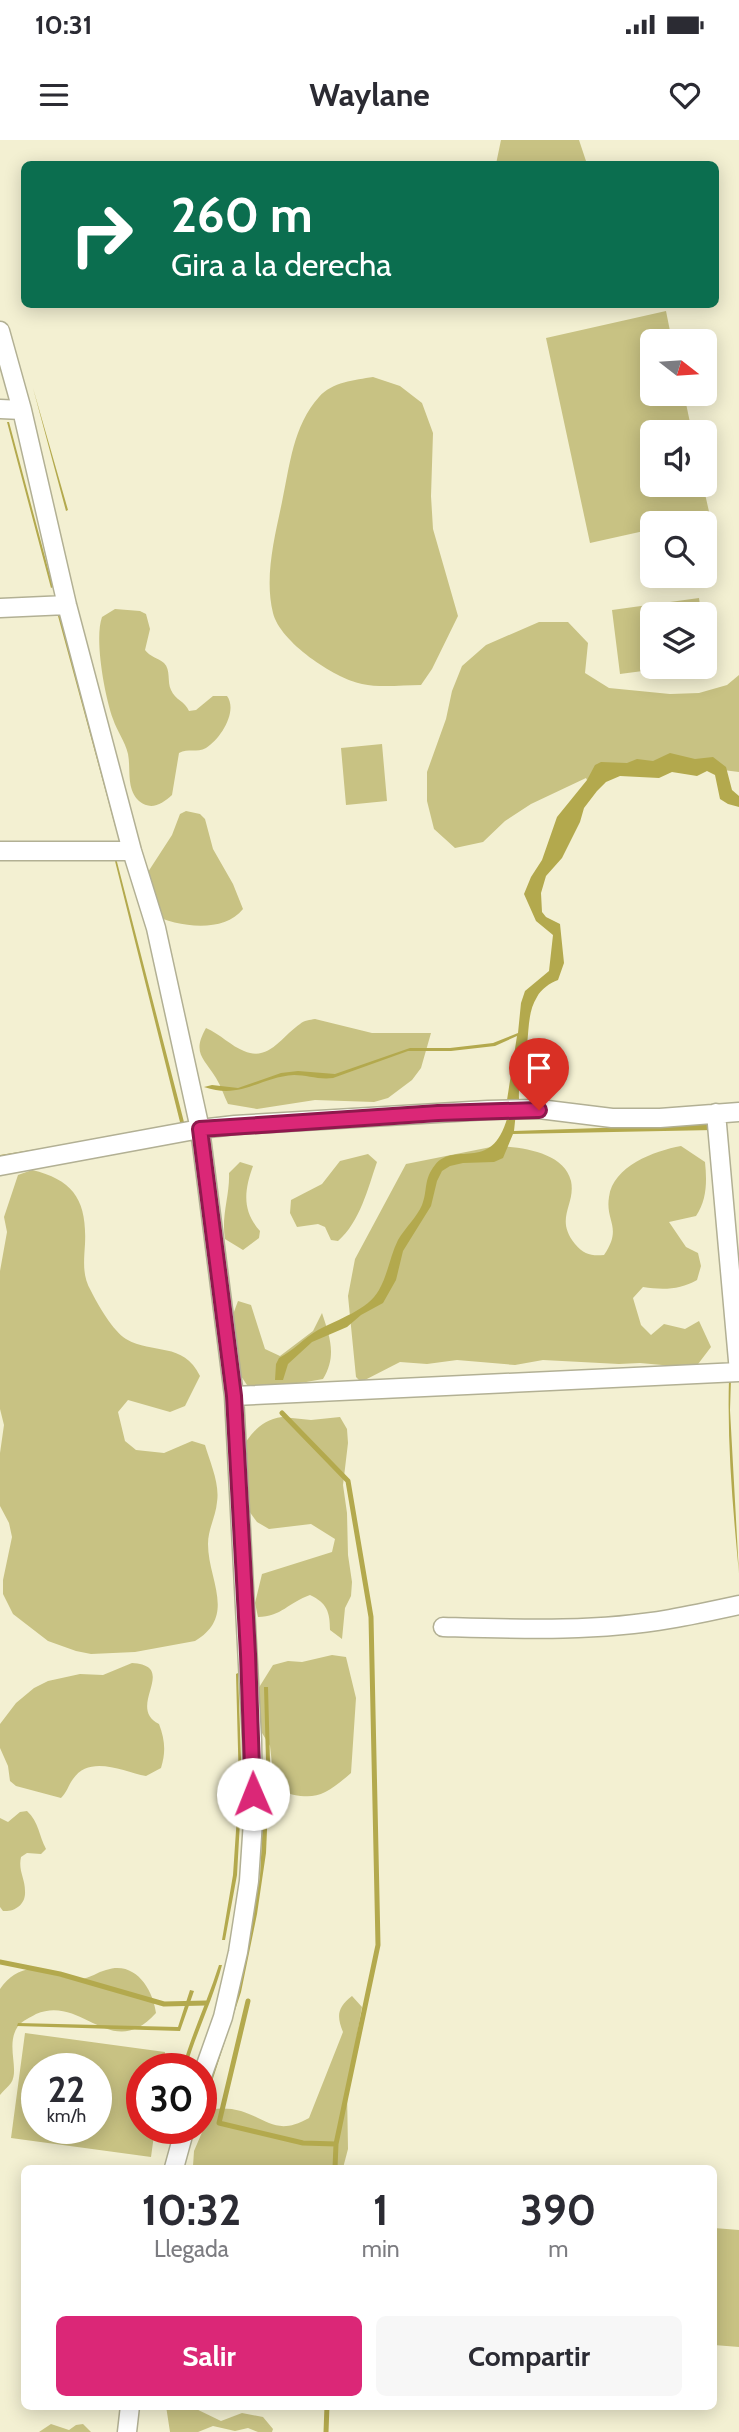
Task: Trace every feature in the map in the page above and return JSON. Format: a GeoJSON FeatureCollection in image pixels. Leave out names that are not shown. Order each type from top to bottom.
{"type":"FeatureCollection","features":[{"type":"Feature","properties":{"kind":"street"},"geometry":{"type":"LineString","coordinates":[[0,331],[22,410],[67,605],[132,851],[156,928],[200,1129],[234,1396],[253,1741],[253,1821],[249,1881],[238,1952],[223,2017],[210,2053]]}},
{"type":"Feature","properties":{"kind":"street"},"geometry":{"type":"LineString","coordinates":[[0,409],[22,410]]}},
{"type":"Feature","properties":{"kind":"street"},"geometry":{"type":"LineString","coordinates":[[0,608],[67,605]]}},
{"type":"Feature","properties":{"kind":"street"},"geometry":{"type":"LineString","coordinates":[[0,851],[132,851]]}},
{"type":"Feature","properties":{"kind":"street"},"geometry":{"type":"LineString","coordinates":[[0,1166],[200,1129],[488,1111],[539,1110],[612,1118],[660,1118],[739,1112]]}},
{"type":"Feature","properties":{"kind":"street"},"geometry":{"type":"LineString","coordinates":[[234,1396],[739,1372],[716,1113]]}},
{"type":"Feature","properties":{"kind":"street"},"geometry":{"type":"LineString","coordinates":[[443,1627],[522,1629],[601,1626],[668,1620],[739,1605]]}},
{"type":"Feature","properties":{"kind":"street"},"geometry":{"type":"LineString","coordinates":[[175,2165],[181,2144]]}},
{"type":"Feature","properties":{"kind":"street"},"geometry":{"type":"LineString","coordinates":[[127,2432],[130,2410]]}},
{"type":"Feature","properties":{"kind":"shaded area"},"geometry":{"type":"Polygon","coordinates":[[[501,140],[579,140],[586,161],[497,161],[501,140]]]}},
{"type":"Feature","properties":{"kind":"shaded area"},"geometry":{"type":"Polygon","coordinates":[[[666,311],[670,329],[640,329],[640,406],[687,406],[689,420],[640,420],[640,497],[706,497],[709,511],[640,511],[640,532],[590,543],[546,338],[666,311]]]}},
{"type":"Feature","properties":{"kind":"shaded area"},"geometry":{"type":"Polygon","coordinates":[[[373,377],[400,386],[422,403],[433,433],[433,529],[458,616],[432,669],[421,685],[362,684],[337,674],[297,647],[278,624],[273,613],[270,571],[274,543],[290,460],[303,420],[319,397],[330,388],[344,382],[373,377]]]}},
{"type":"Feature","properties":{"kind":"shaded area"},"geometry":{"type":"Polygon","coordinates":[[[33,388],[68,510],[66,511],[33,388]]]}},
{"type":"Feature","properties":{"kind":"shaded area"},"geometry":{"type":"Polygon","coordinates":[[[7,422],[53,587],[51,588],[7,422]]]}},
{"type":"Feature","properties":{"kind":"shaded area"},"geometry":{"type":"Polygon","coordinates":[[[699,598],[700,602],[670,602],[699,598]]]}},
{"type":"Feature","properties":{"kind":"shaded area"},"geometry":{"type":"Polygon","coordinates":[[[640,606],[640,671],[620,674],[612,610],[640,606]]]}},
{"type":"Feature","properties":{"kind":"shaded area"},"geometry":{"type":"Polygon","coordinates":[[[115,609],[146,614],[150,629],[145,650],[164,663],[171,690],[189,711],[196,710],[213,696],[227,696],[230,702],[229,717],[222,732],[206,748],[179,753],[172,795],[152,806],[139,801],[132,791],[128,754],[113,719],[101,668],[99,639],[102,617],[115,609]]]}},
{"type":"Feature","properties":{"kind":"shaded area"},"geometry":{"type":"Polygon","coordinates":[[[58,616],[61,616],[117,826],[115,826],[58,616]]]}},
{"type":"Feature","properties":{"kind":"shaded area"},"geometry":{"type":"Polygon","coordinates":[[[539,622],[568,622],[588,643],[585,673],[609,688],[670,694],[699,693],[727,685],[739,675],[739,772],[675,764],[587,780],[586,778],[531,804],[505,821],[483,842],[455,848],[434,829],[427,801],[427,772],[446,719],[452,691],[462,666],[486,645],[539,622]]]}},
{"type":"Feature","properties":{"kind":"shaded area"},"geometry":{"type":"Polygon","coordinates":[[[382,744],[387,801],[346,805],[341,748],[382,744]]]}},
{"type":"Feature","properties":{"kind":"shaded area"},"geometry":{"type":"Polygon","coordinates":[[[670,753],[695,759],[713,757],[726,767],[732,790],[739,796],[739,807],[720,799],[715,775],[707,771],[697,776],[672,772],[659,778],[620,776],[606,782],[584,808],[562,858],[546,876],[541,893],[542,912],[560,924],[564,963],[558,980],[541,991],[532,1008],[519,1099],[507,1100],[517,1036],[495,1046],[451,1051],[408,1051],[333,1078],[294,1075],[229,1091],[204,1087],[212,1085],[238,1088],[281,1073],[298,1071],[335,1074],[410,1048],[450,1048],[493,1043],[518,1033],[525,991],[549,971],[553,935],[536,921],[524,894],[542,860],[557,817],[587,780],[595,765],[601,762],[627,763],[637,759],[653,761],[670,753]]]}},
{"type":"Feature","properties":{"kind":"shaded area"},"geometry":{"type":"Polygon","coordinates":[[[186,811],[200,814],[205,819],[213,849],[233,884],[243,909],[224,922],[187,925],[152,914],[146,878],[172,835],[180,814],[186,811]]]}},
{"type":"Feature","properties":{"kind":"shaded area"},"geometry":{"type":"Polygon","coordinates":[[[114,857],[185,1126],[179,1132],[0,1157],[181,1126],[114,857]]]}},
{"type":"Feature","properties":{"kind":"shaded area"},"geometry":{"type":"Polygon","coordinates":[[[315,1019],[372,1033],[431,1033],[421,1068],[412,1080],[388,1098],[374,1102],[315,1100],[257,1109],[228,1104],[218,1081],[201,1054],[200,1043],[206,1028],[239,1049],[261,1053],[275,1046],[302,1023],[315,1019]]]}},
{"type":"Feature","properties":{"kind":"shaded area"},"geometry":{"type":"Polygon","coordinates":[[[509,1111],[516,1112],[514,1131],[713,1124],[714,1130],[513,1134],[503,1158],[494,1162],[450,1166],[442,1171],[437,1181],[431,1206],[403,1251],[396,1280],[383,1303],[361,1315],[347,1327],[312,1342],[288,1364],[283,1380],[275,1380],[279,1358],[313,1333],[360,1309],[374,1297],[382,1284],[398,1240],[422,1205],[427,1180],[435,1165],[444,1158],[485,1150],[494,1144],[509,1111]]]}},
{"type":"Feature","properties":{"kind":"shaded area"},"geometry":{"type":"Polygon","coordinates":[[[496,1146],[529,1150],[560,1163],[571,1181],[572,1190],[566,1219],[569,1235],[582,1250],[596,1255],[604,1255],[610,1245],[613,1231],[609,1197],[612,1186],[626,1169],[647,1156],[681,1146],[705,1162],[705,1190],[696,1216],[669,1222],[686,1247],[698,1253],[701,1266],[697,1280],[671,1288],[643,1287],[633,1298],[641,1325],[651,1335],[664,1324],[685,1329],[699,1321],[711,1347],[695,1368],[640,1363],[543,1360],[515,1365],[457,1360],[427,1364],[400,1362],[361,1382],[356,1377],[348,1296],[355,1259],[406,1164],[496,1146]]]}},
{"type":"Feature","properties":{"kind":"shaded area"},"geometry":{"type":"Polygon","coordinates":[[[368,1154],[377,1162],[362,1204],[346,1233],[338,1241],[331,1240],[325,1227],[318,1224],[297,1227],[290,1213],[291,1200],[322,1184],[340,1161],[368,1154]]]}},
{"type":"Feature","properties":{"kind":"shaded area"},"geometry":{"type":"Polygon","coordinates":[[[240,1162],[253,1166],[246,1200],[250,1216],[260,1231],[259,1238],[243,1250],[225,1239],[224,1230],[229,1173],[240,1162]]]}},
{"type":"Feature","properties":{"kind":"shaded area"},"geometry":{"type":"Polygon","coordinates":[[[32,1170],[68,1186],[80,1204],[85,1229],[86,1280],[116,1330],[136,1344],[176,1353],[193,1365],[200,1376],[185,1406],[170,1412],[128,1400],[118,1412],[125,1441],[136,1450],[164,1453],[192,1441],[205,1445],[218,1495],[208,1544],[218,1609],[208,1631],[195,1641],[135,1652],[91,1654],[76,1651],[48,1641],[13,1614],[3,1594],[3,1580],[12,1537],[9,1523],[0,1506],[0,1453],[4,1425],[0,1409],[0,1271],[7,1232],[4,1217],[18,1175],[32,1170]]]}},
{"type":"Feature","properties":{"kind":"shaded area"},"geometry":{"type":"Polygon","coordinates":[[[238,1301],[251,1305],[265,1349],[280,1356],[313,1331],[322,1313],[330,1338],[331,1354],[323,1379],[295,1384],[268,1395],[253,1394],[237,1370],[228,1328],[238,1301]]]}},
{"type":"Feature","properties":{"kind":"shaded area"},"geometry":{"type":"Polygon","coordinates":[[[729,1379],[731,1379],[730,1410],[739,1574],[730,1452],[729,1379]]]}},
{"type":"Feature","properties":{"kind":"shaded area"},"geometry":{"type":"Polygon","coordinates":[[[282,1417],[311,1420],[340,1417],[347,1429],[343,1485],[352,1582],[351,1596],[345,1608],[342,1639],[330,1630],[324,1605],[310,1595],[273,1615],[258,1617],[255,1603],[262,1574],[332,1552],[335,1539],[311,1524],[269,1529],[257,1522],[249,1511],[238,1453],[261,1425],[282,1417]]]}},
{"type":"Feature","properties":{"kind":"shaded area"},"geometry":{"type":"Polygon","coordinates":[[[332,1655],[346,1657],[356,1698],[351,1773],[332,1788],[316,1795],[299,1796],[275,1790],[270,1746],[262,1733],[256,1704],[258,1689],[273,1665],[332,1655]]]}},
{"type":"Feature","properties":{"kind":"shaded area"},"geometry":{"type":"Polygon","coordinates":[[[132,1663],[146,1666],[152,1671],[147,1708],[150,1717],[159,1724],[163,1735],[161,1768],[146,1776],[108,1767],[88,1767],[73,1779],[61,1798],[16,1786],[10,1781],[8,1766],[0,1748],[0,1724],[16,1703],[34,1688],[48,1681],[80,1674],[103,1675],[132,1663]]]}},
{"type":"Feature","properties":{"kind":"shaded area"},"geometry":{"type":"Polygon","coordinates":[[[238,1673],[242,1786],[237,1875],[225,1940],[222,1940],[233,1875],[239,1786],[238,1673]]]}},
{"type":"Feature","properties":{"kind":"shaded area"},"geometry":{"type":"Polygon","coordinates":[[[264,1687],[268,1687],[270,1762],[266,1853],[241,1992],[217,2066],[239,1991],[260,1876],[266,1761],[264,1687]]]}},
{"type":"Feature","properties":{"kind":"shaded area"},"geometry":{"type":"Polygon","coordinates":[[[27,1811],[36,1824],[46,1849],[41,1854],[27,1853],[21,1857],[24,1900],[15,1909],[3,1911],[0,1907],[0,1818],[8,1822],[20,1812],[27,1811]]]}},
{"type":"Feature","properties":{"kind":"shaded area"},"geometry":{"type":"Polygon","coordinates":[[[219,1965],[222,1965],[191,2053],[187,2053],[190,2042],[219,1965]]]}},
{"type":"Feature","properties":{"kind":"shaded area"},"geometry":{"type":"Polygon","coordinates":[[[33,1968],[75,1979],[116,1968],[126,1969],[147,1986],[156,2013],[140,2027],[125,2031],[111,2030],[68,2012],[53,2010],[36,2014],[20,2024],[14,2033],[13,2077],[0,2095],[0,1989],[14,1975],[33,1968]]]}},
{"type":"Feature","properties":{"kind":"shaded area"},"geometry":{"type":"Polygon","coordinates":[[[190,1990],[194,1991],[180,2031],[17,2026],[18,2023],[178,2027],[190,1990]]]}},
{"type":"Feature","properties":{"kind":"shaded area"},"geometry":{"type":"Polygon","coordinates":[[[352,1996],[362,2007],[347,2090],[348,2149],[344,2165],[193,2165],[197,2144],[217,2144],[217,2109],[237,2110],[281,2126],[289,2126],[309,2118],[343,2032],[339,2021],[340,2012],[352,1996]]]}},
{"type":"Feature","properties":{"kind":"shaded area"},"geometry":{"type":"Polygon","coordinates":[[[25,2033],[165,2052],[126,2053],[126,2144],[153,2144],[151,2157],[55,2144],[112,2144],[112,2053],[22,2053],[25,2033]]]}},
{"type":"Feature","properties":{"kind":"shaded area"},"geometry":{"type":"Polygon","coordinates":[[[21,2063],[21,2139],[11,2138],[21,2063]]]}},
{"type":"Feature","properties":{"kind":"shaded area"},"geometry":{"type":"Polygon","coordinates":[[[717,2228],[739,2230],[739,2347],[717,2345],[717,2228]]]}},
{"type":"Feature","properties":{"kind":"shaded area"},"geometry":{"type":"Polygon","coordinates":[[[167,2410],[198,2410],[221,2421],[242,2413],[263,2417],[273,2429],[272,2432],[258,2432],[248,2428],[235,2431],[213,2426],[198,2432],[170,2432],[167,2410]]]}},
{"type":"Feature","properties":{"kind":"shaded area"},"geometry":{"type":"Polygon","coordinates":[[[51,2424],[69,2430],[83,2424],[91,2432],[39,2432],[51,2424]]]}},
{"type":"Feature","properties":{"kind":"waterway"},"geometry":{"type":"LineString","coordinates":[[282,1413],[348,1481],[371,1617],[378,1945],[336,2144],[335,2165]]}},
{"type":"Feature","properties":{"kind":"waterway"},"geometry":{"type":"LineString","coordinates":[[0,1962],[60,1974],[164,2004],[206,2003]]}},
{"type":"Feature","properties":{"kind":"waterway"},"geometry":{"type":"LineString","coordinates":[[248,2001],[219,2123],[303,2143],[336,2144]]}},
{"type":"Feature","properties":{"kind":"waterway"},"geometry":{"type":"LineString","coordinates":[[326,2432],[327,2410]]}},
{"type":"Feature","properties":{"kind":"route"},"geometry":{"type":"LineString","coordinates":[[253,1794],[253,1741],[234,1396],[200,1129],[438,1113],[539,1110]]}}]}
